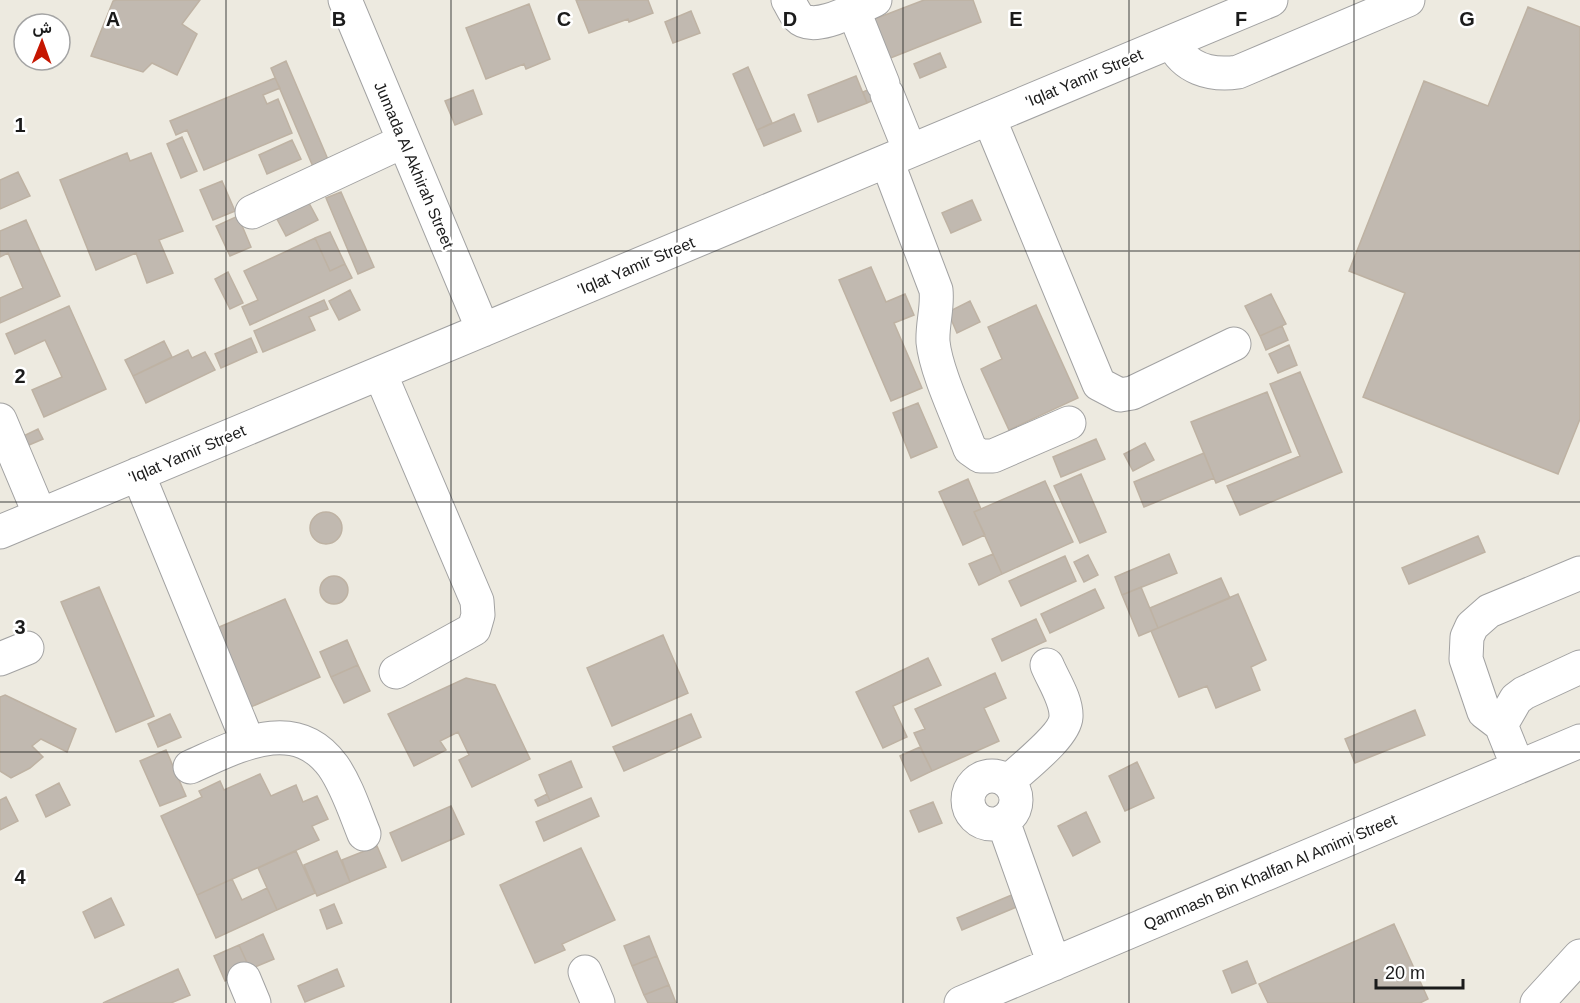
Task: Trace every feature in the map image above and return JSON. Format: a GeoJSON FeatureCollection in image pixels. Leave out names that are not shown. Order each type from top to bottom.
{"type":"FeatureCollection","features":[{"type":"Feature","properties":{"kind":"street","name":"Jumada Al Akhirah Street"},"geometry":{"type":"LineString","coordinates":[[345,0],[483,330]]}},
{"type":"Feature","properties":{"kind":"street"},"geometry":{"type":"LineString","coordinates":[[788,0],[798,17],[810,23],[823,22],[864,5],[885,89],[898,156],[936,290],[937,310],[933,332],[936,355],[970,449],[980,456],[993,456],[1070,423]]}},
{"type":"Feature","properties":{"kind":"street","name":"'Iqlat Yamir Street"},"geometry":{"type":"LineString","coordinates":[[0,532],[1271,0]]}},
{"type":"Feature","properties":{"kind":"street"},"geometry":{"type":"LineString","coordinates":[[1172,42],[1177,53],[1194,67],[1217,73],[1238,72],[1408,0]]}},
{"type":"Feature","properties":{"kind":"street"},"geometry":{"type":"LineString","coordinates":[[989,118],[1099,384],[1120,395],[1132,393],[1234,344]]}},
{"type":"Feature","properties":{"kind":"street"},"geometry":{"type":"LineString","coordinates":[[252,212],[404,141]]}},
{"type":"Feature","properties":{"kind":"street"},"geometry":{"type":"LineString","coordinates":[[380,373],[477,601],[478,615],[474,628],[396,672]]}},
{"type":"Feature","properties":{"kind":"street"},"geometry":{"type":"LineString","coordinates":[[0,420],[40,515]]}},
{"type":"Feature","properties":{"kind":"street"},"geometry":{"type":"LineString","coordinates":[[138,474],[248,742]]}},
{"type":"Feature","properties":{"kind":"street"},"geometry":{"type":"LineString","coordinates":[[1518,767],[1501,725],[1484,712],[1466,659],[1465,648],[1472,626],[1489,611],[1580,573]]}},
{"type":"Feature","properties":{"kind":"street"},"geometry":{"type":"LineString","coordinates":[[1047,665],[1062,701],[1066,718],[1059,734],[1008,782],[1014,789],[1015,808],[1003,821],[1054,964]]}},
{"type":"Feature","properties":{"kind":"street"},"geometry":{"type":"LineString","coordinates":[[1501,725],[1516,699],[1524,693],[1580,667]]}},
{"type":"Feature","properties":{"kind":"street"},"geometry":{"type":"LineString","coordinates":[[190,767],[248,742],[279,737],[310,746],[322,754],[340,777],[364,834]]}},
{"type":"Feature","properties":{"kind":"street","name":"Qammash Bin Khalfan Al Amimi Street"},"geometry":{"type":"LineString","coordinates":[[961,1003],[1580,741]]}},
{"type":"Feature","properties":{"kind":"street"},"geometry":{"type":"LineString","coordinates":[[1537,1003],[1580,956]]}},
{"type":"Feature","properties":{"kind":"street"},"geometry":{"type":"LineString","coordinates":[[585,972],[598,1003]]}},
{"type":"Feature","properties":{"kind":"building"},"geometry":{"type":"Polygon","coordinates":[[[200,0],[182,24],[197,34],[177,75],[152,63],[143,72],[91,56],[113,1],[200,0]]]}},
{"type":"Feature","properties":{"kind":"building"},"geometry":{"type":"Polygon","coordinates":[[[576,0],[648,0],[653,13],[589,33],[576,0]]]}},
{"type":"Feature","properties":{"kind":"building"},"geometry":{"type":"Polygon","coordinates":[[[924,0],[973,0],[981,22],[888,59],[872,20],[924,0]]]}},
{"type":"Feature","properties":{"kind":"building"},"geometry":{"type":"Polygon","coordinates":[[[529,4],[550,59],[526,69],[524,64],[486,79],[466,28],[529,4]]]}},
{"type":"Feature","properties":{"kind":"building"},"geometry":{"type":"Polygon","coordinates":[[[1528,7],[1580,27],[1580,419],[1558,474],[1363,397],[1405,293],[1349,271],[1424,81],[1488,106],[1528,7]]]}},
{"type":"Feature","properties":{"kind":"building"},"geometry":{"type":"Polygon","coordinates":[[[691,11],[700,33],[673,43],[665,22],[691,11]]]}},
{"type":"Feature","properties":{"kind":"building"},"geometry":{"type":"Polygon","coordinates":[[[940,53],[946,67],[920,78],[914,64],[940,53]]]}},
{"type":"Feature","properties":{"kind":"building"},"geometry":{"type":"Polygon","coordinates":[[[286,61],[329,162],[314,169],[271,68],[286,61]]]}},
{"type":"Feature","properties":{"kind":"building"},"geometry":{"type":"Polygon","coordinates":[[[748,67],[772,123],[757,130],[733,74],[748,67]]]}},
{"type":"Feature","properties":{"kind":"building"},"geometry":{"type":"Polygon","coordinates":[[[856,76],[867,103],[818,122],[808,95],[856,76]]]}},
{"type":"Feature","properties":{"kind":"building"},"geometry":{"type":"Polygon","coordinates":[[[275,78],[280,88],[263,95],[267,104],[278,99],[292,133],[204,170],[187,130],[176,135],[170,121],[275,78]]]}},
{"type":"Feature","properties":{"kind":"building"},"geometry":{"type":"Polygon","coordinates":[[[885,83],[890,93],[867,103],[863,92],[885,83]]]}},
{"type":"Feature","properties":{"kind":"building"},"geometry":{"type":"Polygon","coordinates":[[[473,90],[482,114],[455,125],[445,101],[473,90]]]}},
{"type":"Feature","properties":{"kind":"building"},"geometry":{"type":"Polygon","coordinates":[[[794,114],[801,131],[764,146],[757,130],[794,114]]]}},
{"type":"Feature","properties":{"kind":"building"},"geometry":{"type":"Polygon","coordinates":[[[182,137],[197,171],[181,178],[167,144],[182,137]]]}},
{"type":"Feature","properties":{"kind":"building"},"geometry":{"type":"Polygon","coordinates":[[[292,140],[301,159],[267,174],[259,155],[292,140]]]}},
{"type":"Feature","properties":{"kind":"building"},"geometry":{"type":"Polygon","coordinates":[[[127,153],[130,161],[151,153],[183,231],[159,240],[173,273],[147,283],[136,253],[96,270],[60,180],[127,153]]]}},
{"type":"Feature","properties":{"kind":"building"},"geometry":{"type":"Polygon","coordinates":[[[18,172],[30,196],[0,209],[0,180],[18,172]]]}},
{"type":"Feature","properties":{"kind":"building"},"geometry":{"type":"Polygon","coordinates":[[[222,181],[235,211],[213,220],[200,190],[222,181]]]}},
{"type":"Feature","properties":{"kind":"building"},"geometry":{"type":"Polygon","coordinates":[[[341,192],[374,267],[358,274],[326,198],[341,192]]]}},
{"type":"Feature","properties":{"kind":"building"},"geometry":{"type":"Polygon","coordinates":[[[972,200],[981,220],[951,233],[942,213],[972,200]]]}},
{"type":"Feature","properties":{"kind":"building"},"geometry":{"type":"Polygon","coordinates":[[[309,203],[318,220],[286,236],[277,219],[309,203]]]}},
{"type":"Feature","properties":{"kind":"building"},"geometry":{"type":"Polygon","coordinates":[[[238,216],[251,247],[230,256],[216,226],[238,216]]]}},
{"type":"Feature","properties":{"kind":"building"},"geometry":{"type":"Polygon","coordinates":[[[26,220],[60,296],[0,323],[0,298],[23,288],[8,253],[0,257],[0,231],[26,220]]]}},
{"type":"Feature","properties":{"kind":"building"},"geometry":{"type":"Polygon","coordinates":[[[330,232],[345,264],[330,271],[315,238],[330,232]]]}},
{"type":"Feature","properties":{"kind":"building"},"geometry":{"type":"Polygon","coordinates":[[[315,238],[330,271],[345,264],[352,278],[250,325],[242,307],[258,300],[244,271],[315,238]]]}},
{"type":"Feature","properties":{"kind":"building"},"geometry":{"type":"Polygon","coordinates":[[[871,267],[886,302],[905,294],[914,315],[894,323],[922,388],[891,401],[839,280],[871,267]]]}},
{"type":"Feature","properties":{"kind":"building"},"geometry":{"type":"Polygon","coordinates":[[[228,272],[243,303],[230,309],[215,279],[228,272]]]}},
{"type":"Feature","properties":{"kind":"building"},"geometry":{"type":"Polygon","coordinates":[[[350,290],[360,310],[339,320],[329,301],[350,290]]]}},
{"type":"Feature","properties":{"kind":"building"},"geometry":{"type":"Polygon","coordinates":[[[1271,294],[1286,324],[1260,336],[1245,306],[1271,294]]]}},
{"type":"Feature","properties":{"kind":"building"},"geometry":{"type":"Polygon","coordinates":[[[324,300],[328,309],[309,317],[315,330],[263,352],[254,331],[324,300]]]}},
{"type":"Feature","properties":{"kind":"building"},"geometry":{"type":"Polygon","coordinates":[[[970,301],[980,322],[957,333],[948,312],[970,301]]]}},
{"type":"Feature","properties":{"kind":"building"},"geometry":{"type":"Polygon","coordinates":[[[1036,305],[1078,398],[1009,430],[981,369],[1002,359],[988,327],[1036,305]]]}},
{"type":"Feature","properties":{"kind":"building"},"geometry":{"type":"Polygon","coordinates":[[[69,306],[106,389],[44,417],[32,390],[62,377],[45,340],[15,354],[6,334],[69,306]]]}},
{"type":"Feature","properties":{"kind":"building"},"geometry":{"type":"Polygon","coordinates":[[[1282,326],[1288,340],[1266,350],[1260,336],[1282,326]]]}},
{"type":"Feature","properties":{"kind":"building"},"geometry":{"type":"Polygon","coordinates":[[[251,338],[257,352],[221,368],[215,354],[251,338]]]}},
{"type":"Feature","properties":{"kind":"building"},"geometry":{"type":"Polygon","coordinates":[[[164,341],[172,357],[133,376],[125,360],[164,341]]]}},
{"type":"Feature","properties":{"kind":"building"},"geometry":{"type":"Polygon","coordinates":[[[1289,345],[1297,365],[1278,373],[1269,354],[1289,345]]]}},
{"type":"Feature","properties":{"kind":"building"},"geometry":{"type":"Polygon","coordinates":[[[188,350],[192,358],[205,352],[215,370],[146,403],[133,376],[188,350]]]}},
{"type":"Feature","properties":{"kind":"building"},"geometry":{"type":"Polygon","coordinates":[[[1300,372],[1342,472],[1240,515],[1227,486],[1300,456],[1270,384],[1300,372]]]}},
{"type":"Feature","properties":{"kind":"building"},"geometry":{"type":"Polygon","coordinates":[[[1267,392],[1291,452],[1216,483],[1191,422],[1267,392]]]}},
{"type":"Feature","properties":{"kind":"building"},"geometry":{"type":"Polygon","coordinates":[[[918,403],[937,447],[911,458],[893,413],[918,403]]]}},
{"type":"Feature","properties":{"kind":"building"},"geometry":{"type":"Polygon","coordinates":[[[38,429],[43,439],[22,448],[17,439],[38,429]]]}},
{"type":"Feature","properties":{"kind":"building"},"geometry":{"type":"Polygon","coordinates":[[[1096,439],[1105,459],[1061,477],[1053,457],[1096,439]]]}},
{"type":"Feature","properties":{"kind":"building"},"geometry":{"type":"Polygon","coordinates":[[[1145,443],[1154,460],[1133,471],[1124,454],[1145,443]]]}},
{"type":"Feature","properties":{"kind":"building"},"geometry":{"type":"Polygon","coordinates":[[[1204,453],[1214,478],[1144,507],[1134,482],[1204,453]]]}},
{"type":"Feature","properties":{"kind":"building"},"geometry":{"type":"Polygon","coordinates":[[[1081,474],[1106,532],[1080,543],[1054,486],[1081,474]]]}},
{"type":"Feature","properties":{"kind":"building"},"geometry":{"type":"Polygon","coordinates":[[[968,479],[981,509],[974,512],[985,535],[963,545],[939,492],[968,479]]]}},
{"type":"Feature","properties":{"kind":"building"},"geometry":{"type":"Polygon","coordinates":[[[1045,481],[1073,542],[1002,574],[974,512],[1045,481]]]}},
{"type":"Feature","properties":{"kind":"building"},"geometry":{"type":"Polygon","coordinates":[[[326,512],[338,516],[342,528],[338,540],[326,544],[314,540],[310,528],[314,516],[326,512]]]}},
{"type":"Feature","properties":{"kind":"building"},"geometry":{"type":"Polygon","coordinates":[[[1478,536],[1485,552],[1409,584],[1402,568],[1478,536]]]}},
{"type":"Feature","properties":{"kind":"building"},"geometry":{"type":"Polygon","coordinates":[[[993,554],[1002,574],[979,585],[969,564],[993,554]]]}},
{"type":"Feature","properties":{"kind":"building"},"geometry":{"type":"Polygon","coordinates":[[[1169,554],[1177,573],[1122,595],[1115,577],[1169,554]]]}},
{"type":"Feature","properties":{"kind":"building"},"geometry":{"type":"Polygon","coordinates":[[[1088,555],[1098,575],[1084,582],[1074,562],[1088,555]]]}},
{"type":"Feature","properties":{"kind":"building"},"geometry":{"type":"Polygon","coordinates":[[[1065,556],[1076,581],[1021,606],[1009,581],[1065,556]]]}},
{"type":"Feature","properties":{"kind":"building"},"geometry":{"type":"Polygon","coordinates":[[[334,576],[344,580],[348,590],[344,600],[334,604],[324,600],[320,590],[324,580],[334,576]]]}},
{"type":"Feature","properties":{"kind":"building"},"geometry":{"type":"Polygon","coordinates":[[[1221,578],[1230,598],[1158,628],[1150,608],[1221,578]]]}},
{"type":"Feature","properties":{"kind":"building"},"geometry":{"type":"Polygon","coordinates":[[[99,587],[154,716],[116,732],[61,602],[99,587]]]}},
{"type":"Feature","properties":{"kind":"building"},"geometry":{"type":"Polygon","coordinates":[[[1141,587],[1158,628],[1139,636],[1122,595],[1141,587]]]}},
{"type":"Feature","properties":{"kind":"building"},"geometry":{"type":"Polygon","coordinates":[[[1095,589],[1104,608],[1050,633],[1041,614],[1095,589]]]}},
{"type":"Feature","properties":{"kind":"building"},"geometry":{"type":"Polygon","coordinates":[[[1238,594],[1266,660],[1251,667],[1260,690],[1216,708],[1207,686],[1179,697],[1151,631],[1238,594]]]}},
{"type":"Feature","properties":{"kind":"building"},"geometry":{"type":"Polygon","coordinates":[[[285,599],[320,677],[244,710],[210,631],[285,599]]]}},
{"type":"Feature","properties":{"kind":"building"},"geometry":{"type":"Polygon","coordinates":[[[1036,619],[1046,641],[1002,661],[992,639],[1036,619]]]}},
{"type":"Feature","properties":{"kind":"building"},"geometry":{"type":"Polygon","coordinates":[[[663,635],[688,693],[612,726],[587,668],[663,635]]]}},
{"type":"Feature","properties":{"kind":"building"},"geometry":{"type":"Polygon","coordinates":[[[347,640],[358,665],[331,677],[320,652],[347,640]]]}},
{"type":"Feature","properties":{"kind":"building"},"geometry":{"type":"Polygon","coordinates":[[[928,658],[941,685],[893,706],[907,737],[883,748],[856,692],[928,658]]]}},
{"type":"Feature","properties":{"kind":"building"},"geometry":{"type":"Polygon","coordinates":[[[358,665],[370,691],[344,703],[331,677],[358,665]]]}},
{"type":"Feature","properties":{"kind":"building"},"geometry":{"type":"Polygon","coordinates":[[[995,673],[1006,698],[984,708],[999,741],[932,771],[914,733],[925,729],[915,709],[995,673]]]}},
{"type":"Feature","properties":{"kind":"building"},"geometry":{"type":"Polygon","coordinates":[[[466,678],[495,685],[530,759],[472,787],[459,760],[469,755],[458,732],[440,741],[446,750],[414,766],[388,714],[466,678]]]}},
{"type":"Feature","properties":{"kind":"building"},"geometry":{"type":"Polygon","coordinates":[[[5,695],[76,729],[67,752],[41,739],[32,746],[43,757],[30,768],[11,778],[0,771],[0,697],[5,695]]]}},
{"type":"Feature","properties":{"kind":"building"},"geometry":{"type":"Polygon","coordinates":[[[1415,710],[1425,735],[1355,763],[1345,739],[1415,710]]]}},
{"type":"Feature","properties":{"kind":"building"},"geometry":{"type":"Polygon","coordinates":[[[170,714],[181,737],[158,747],[148,724],[170,714]]]}},
{"type":"Feature","properties":{"kind":"building"},"geometry":{"type":"Polygon","coordinates":[[[691,714],[701,737],[624,771],[613,747],[691,714]]]}},
{"type":"Feature","properties":{"kind":"building"},"geometry":{"type":"Polygon","coordinates":[[[920,747],[932,771],[911,781],[900,756],[920,747]]]}},
{"type":"Feature","properties":{"kind":"building"},"geometry":{"type":"Polygon","coordinates":[[[166,750],[186,796],[160,806],[140,761],[166,750]]]}},
{"type":"Feature","properties":{"kind":"building"},"geometry":{"type":"Polygon","coordinates":[[[571,761],[582,787],[550,801],[539,775],[571,761]]]}},
{"type":"Feature","properties":{"kind":"building"},"geometry":{"type":"Polygon","coordinates":[[[1137,762],[1154,798],[1125,811],[1109,776],[1137,762]]]}},
{"type":"Feature","properties":{"kind":"building"},"geometry":{"type":"Polygon","coordinates":[[[260,774],[271,796],[296,785],[303,802],[317,796],[328,819],[312,826],[319,840],[197,895],[161,816],[202,797],[199,791],[220,781],[224,790],[260,774]]]}},
{"type":"Feature","properties":{"kind":"building"},"geometry":{"type":"Polygon","coordinates":[[[59,783],[70,805],[46,817],[36,795],[59,783]]]}},
{"type":"Feature","properties":{"kind":"building"},"geometry":{"type":"Polygon","coordinates":[[[547,794],[550,801],[538,806],[535,800],[547,794]]]}},
{"type":"Feature","properties":{"kind":"building"},"geometry":{"type":"Polygon","coordinates":[[[6,797],[18,821],[0,830],[0,800],[6,797]]]}},
{"type":"Feature","properties":{"kind":"building"},"geometry":{"type":"Polygon","coordinates":[[[591,798],[599,816],[544,841],[536,822],[591,798]]]}},
{"type":"Feature","properties":{"kind":"building"},"geometry":{"type":"Polygon","coordinates":[[[933,802],[942,823],[919,832],[910,811],[933,802]]]}},
{"type":"Feature","properties":{"kind":"building"},"geometry":{"type":"Polygon","coordinates":[[[451,806],[464,834],[402,861],[390,833],[451,806]]]}},
{"type":"Feature","properties":{"kind":"building"},"geometry":{"type":"Polygon","coordinates":[[[1086,812],[1100,842],[1073,856],[1058,826],[1086,812]]]}},
{"type":"Feature","properties":{"kind":"building"},"geometry":{"type":"Polygon","coordinates":[[[377,846],[386,867],[350,882],[342,860],[377,846]]]}},
{"type":"Feature","properties":{"kind":"building"},"geometry":{"type":"Polygon","coordinates":[[[581,848],[615,920],[562,944],[565,950],[535,963],[500,885],[581,848]]]}},
{"type":"Feature","properties":{"kind":"building"},"geometry":{"type":"Polygon","coordinates":[[[296,851],[315,893],[277,910],[258,868],[296,851]]]}},
{"type":"Feature","properties":{"kind":"building"},"geometry":{"type":"Polygon","coordinates":[[[337,851],[350,882],[317,896],[304,865],[337,851]]]}},
{"type":"Feature","properties":{"kind":"building"},"geometry":{"type":"Polygon","coordinates":[[[232,879],[242,900],[267,888],[277,910],[216,938],[197,895],[232,879]]]}},
{"type":"Feature","properties":{"kind":"building"},"geometry":{"type":"Polygon","coordinates":[[[1014,894],[1019,906],[962,930],[957,918],[1014,894]]]}},
{"type":"Feature","properties":{"kind":"building"},"geometry":{"type":"Polygon","coordinates":[[[111,898],[124,925],[95,938],[83,912],[111,898]]]}},
{"type":"Feature","properties":{"kind":"building"},"geometry":{"type":"Polygon","coordinates":[[[334,904],[342,923],[327,929],[320,910],[334,904]]]}},
{"type":"Feature","properties":{"kind":"building"},"geometry":{"type":"Polygon","coordinates":[[[1394,924],[1428,999],[1420,1003],[1268,1003],[1259,984],[1394,924]]]}},
{"type":"Feature","properties":{"kind":"building"},"geometry":{"type":"Polygon","coordinates":[[[263,934],[274,959],[250,969],[239,945],[263,934]]]}},
{"type":"Feature","properties":{"kind":"building"},"geometry":{"type":"Polygon","coordinates":[[[649,936],[657,956],[632,966],[624,946],[649,936]]]}},
{"type":"Feature","properties":{"kind":"building"},"geometry":{"type":"Polygon","coordinates":[[[239,945],[250,969],[225,981],[214,956],[239,945]]]}},
{"type":"Feature","properties":{"kind":"building"},"geometry":{"type":"Polygon","coordinates":[[[657,956],[669,985],[644,995],[632,966],[657,956]]]}},
{"type":"Feature","properties":{"kind":"building"},"geometry":{"type":"Polygon","coordinates":[[[1247,961],[1256,983],[1232,993],[1223,971],[1247,961]]]}},
{"type":"Feature","properties":{"kind":"building"},"geometry":{"type":"Polygon","coordinates":[[[178,969],[190,995],[171,1003],[103,1003],[178,969]]]}},
{"type":"Feature","properties":{"kind":"building"},"geometry":{"type":"Polygon","coordinates":[[[337,969],[344,986],[305,1002],[298,986],[337,969]]]}},
{"type":"Feature","properties":{"kind":"building"},"geometry":{"type":"Polygon","coordinates":[[[669,985],[676,1003],[648,1003],[644,995],[669,985]]]}}]}
